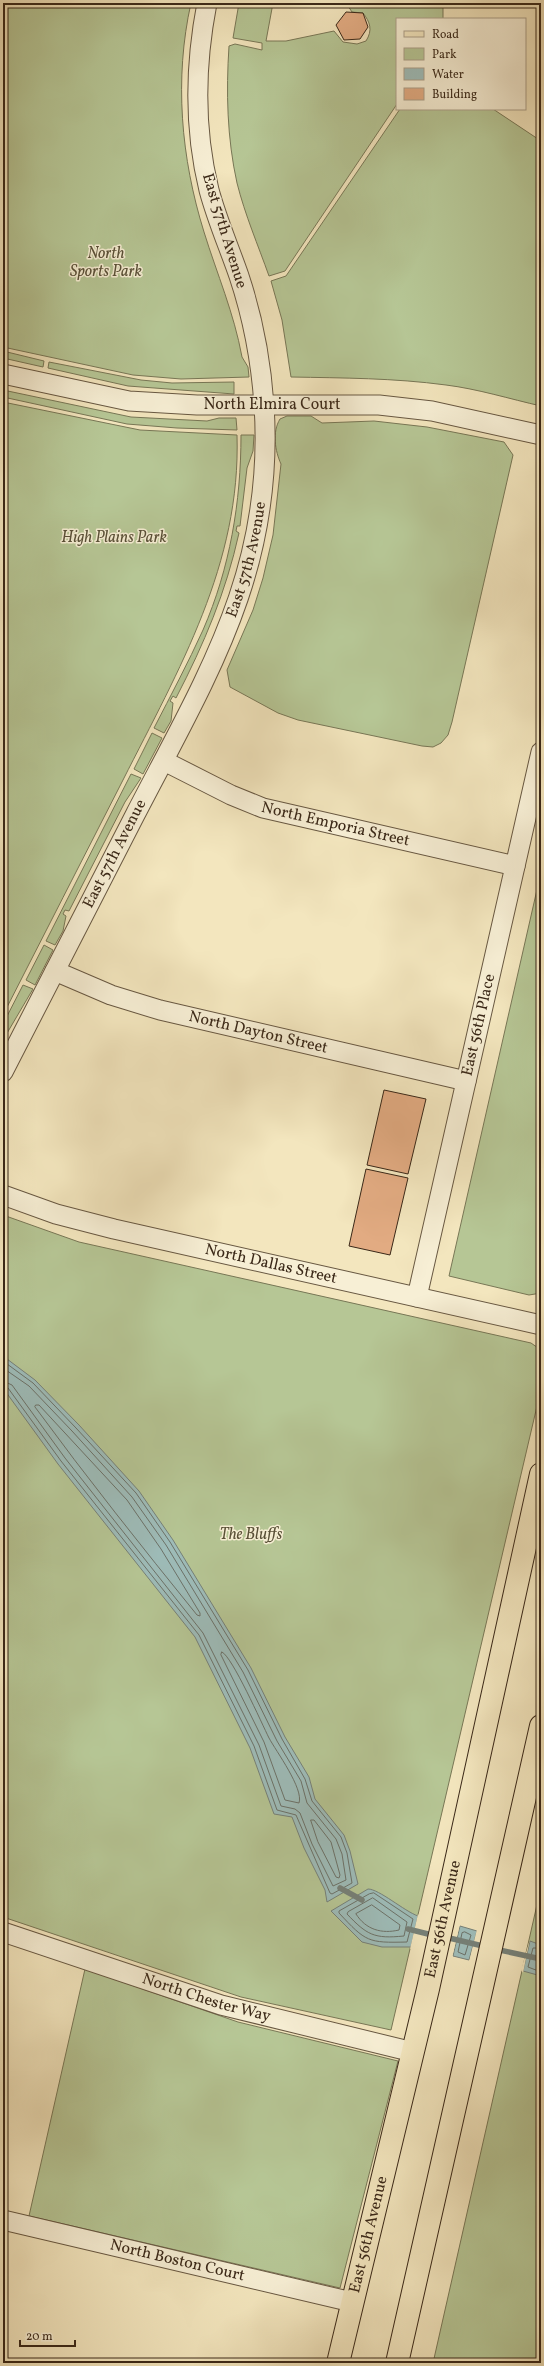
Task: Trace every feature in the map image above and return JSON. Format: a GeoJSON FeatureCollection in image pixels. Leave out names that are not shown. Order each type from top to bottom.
{"type":"FeatureCollection","features":[{"type":"Feature","properties":{"kind":"main road","name":"East 56th Avenue"},"geometry":{"type":"LineString","coordinates":[[338,2363],[428,1989],[541,1474]]}},
{"type":"Feature","properties":{"kind":"main road"},"geometry":{"type":"LineString","coordinates":[[397,2363],[541,1726]]}},
{"type":"Feature","properties":{"kind":"street","name":"East 57th Avenue"},"geometry":{"type":"LineString","coordinates":[[3,1072],[220,650],[236,609],[249,565],[262,498],[265,453],[264,405],[255,336],[240,278],[215,210],[200,142],[198,78],[200,45],[207,3]]}},
{"type":"Feature","properties":{"kind":"street","name":"North Elmira Court"},"geometry":{"type":"LineString","coordinates":[[3,374],[129,401],[191,405],[379,405],[459,416],[541,435]]}},
{"type":"Feature","properties":{"kind":"street","name":"East 56th Place"},"geometry":{"type":"LineString","coordinates":[[417,1297],[541,752]]}},
{"type":"Feature","properties":{"kind":"street","name":"North Emporia Street"},"geometry":{"type":"LineString","coordinates":[[164,761],[231,795],[263,808],[515,866]]}},
{"type":"Feature","properties":{"kind":"street","name":"North Dayton Street"},"geometry":{"type":"LineString","coordinates":[[55,971],[111,996],[160,1010],[466,1081]]}},
{"type":"Feature","properties":{"kind":"street","name":"North Dallas Street"},"geometry":{"type":"LineString","coordinates":[[3,1195],[56,1214],[114,1229],[541,1325]]}},
{"type":"Feature","properties":{"kind":"street","name":"North Chester Way"},"geometry":{"type":"LineString","coordinates":[[3,1932],[221,2005],[413,2052]]}},
{"type":"Feature","properties":{"kind":"street","name":"North Boston Court"},"geometry":{"type":"LineString","coordinates":[[3,2220],[352,2302]]}},
{"type":"Feature","properties":{"kind":"green space","name":"North Sports Park"},"geometry":{"type":"Polygon","coordinates":[[[3,3],[191,3],[183,60],[182,118],[185,147],[196,204],[230,309],[242,357],[248,367],[249,377],[181,379],[133,375],[3,347],[3,3]]]}},
{"type":"Feature","properties":{"kind":"green space"},"geometry":{"type":"Polygon","coordinates":[[[239,3],[273,3],[266,41],[286,41],[334,31],[343,42],[357,44],[366,41],[370,26],[363,13],[352,12],[346,3],[443,3],[443,18],[396,18],[396,105],[285,271],[269,276],[240,195],[231,149],[228,115],[229,46],[235,44],[262,50],[262,43],[233,38],[239,3]]]}},
{"type":"Feature","properties":{"kind":"green space"},"geometry":{"type":"Polygon","coordinates":[[[399,110],[494,110],[541,141],[541,406],[494,394],[446,385],[407,381],[291,377],[282,320],[271,281],[286,276],[399,110]]]}},
{"type":"Feature","properties":{"kind":"green space"},"geometry":{"type":"Polygon","coordinates":[[[3,351],[44,361],[43,367],[3,358],[3,351]]]}},
{"type":"Feature","properties":{"kind":"green space"},"geometry":{"type":"Polygon","coordinates":[[[49,362],[141,380],[172,383],[234,382],[234,394],[128,386],[48,368],[49,362]]]}},
{"type":"Feature","properties":{"kind":"green space"},"geometry":{"type":"Polygon","coordinates":[[[3,390],[131,417],[207,421],[219,418],[236,418],[237,430],[177,428],[127,424],[3,397],[3,390]]]}},
{"type":"Feature","properties":{"kind":"green space","name":"High Plains Park"},"geometry":{"type":"Polygon","coordinates":[[[3,402],[140,430],[237,435],[236,482],[229,528],[217,572],[202,614],[185,656],[165,697],[3,1015],[3,402]]]}},
{"type":"Feature","properties":{"kind":"green space"},"geometry":{"type":"Polygon","coordinates":[[[287,416],[311,416],[322,423],[374,421],[427,427],[504,442],[513,455],[452,722],[448,735],[441,743],[433,747],[298,720],[278,713],[230,687],[227,670],[253,610],[263,578],[273,535],[281,464],[277,453],[275,436],[280,419],[287,416]]]}},
{"type":"Feature","properties":{"kind":"green space"},"geometry":{"type":"Polygon","coordinates":[[[241,435],[254,435],[253,451],[247,468],[240,526],[237,526],[236,531],[239,533],[234,555],[221,597],[205,638],[176,698],[173,696],[170,701],[173,703],[171,721],[164,733],[154,728],[203,630],[227,559],[239,485],[241,435]]]}},
{"type":"Feature","properties":{"kind":"green space"},"geometry":{"type":"Polygon","coordinates":[[[152,733],[162,738],[143,774],[134,769],[152,733]]]}},
{"type":"Feature","properties":{"kind":"green space"},"geometry":{"type":"Polygon","coordinates":[[[131,774],[141,778],[125,802],[69,911],[65,910],[63,914],[66,916],[63,931],[55,945],[46,941],[131,774]]]}},
{"type":"Feature","properties":{"kind":"green space"},"geometry":{"type":"Polygon","coordinates":[[[541,872],[541,1293],[529,1295],[449,1276],[541,872]]]}},
{"type":"Feature","properties":{"kind":"green space"},"geometry":{"type":"Polygon","coordinates":[[[44,945],[53,950],[35,985],[26,980],[44,945]]]}},
{"type":"Feature","properties":{"kind":"green space"},"geometry":{"type":"Polygon","coordinates":[[[23,985],[33,989],[3,1040],[3,1024],[23,985]]]}},
{"type":"Feature","properties":{"kind":"green space","name":"The Bluffs"},"geometry":{"type":"Polygon","coordinates":[[[3,1215],[79,1242],[531,1343],[541,1350],[541,1389],[391,2030],[241,1997],[3,1917],[3,1215]]]}},
{"type":"Feature","properties":{"kind":"green space"},"geometry":{"type":"Polygon","coordinates":[[[541,1887],[541,2363],[433,2363],[541,1887]]]}},
{"type":"Feature","properties":{"kind":"green space"},"geometry":{"type":"Polygon","coordinates":[[[85,1969],[238,2022],[398,2061],[340,2288],[29,2216],[85,1969]]]}},
{"type":"Feature","properties":{"kind":"water"},"geometry":{"type":"Polygon","coordinates":[[[3,1356],[35,1380],[79,1425],[139,1491],[173,1540],[251,1668],[285,1737],[309,1777],[315,1799],[344,1835],[350,1851],[358,1884],[327,1902],[325,1890],[304,1848],[292,1817],[274,1814],[250,1748],[195,1637],[58,1464],[3,1388],[3,1356]]]}},
{"type":"Feature","properties":{"kind":"water"},"geometry":{"type":"Polygon","coordinates":[[[368,1889],[385,1896],[418,1916],[411,1947],[382,1947],[362,1942],[331,1911],[368,1889]]]}},
{"type":"Feature","properties":{"kind":"water"},"geometry":{"type":"Polygon","coordinates":[[[460,1926],[477,1931],[469,1960],[453,1956],[460,1926]]]}},
{"type":"Feature","properties":{"kind":"water"},"geometry":{"type":"Polygon","coordinates":[[[530,1941],[541,1945],[541,1976],[523,1971],[530,1941]]]}},
{"type":"Feature","properties":{"kind":"pier"},"geometry":{"type":"Polygon","coordinates":[[[418,1914],[420,1917],[413,1948],[410,1949],[418,1914]]]}},
{"type":"Feature","properties":{"kind":"pier"},"geometry":{"type":"Polygon","coordinates":[[[460,1924],[452,1958],[451,1956],[458,1926],[460,1924]]]}},
{"type":"Feature","properties":{"kind":"pier"},"geometry":{"type":"Polygon","coordinates":[[[477,1929],[479,1931],[471,1961],[469,1962],[477,1929]]]}},
{"type":"Feature","properties":{"kind":"pier"},"geometry":{"type":"Polygon","coordinates":[[[530,1939],[523,1973],[521,1970],[530,1939]]]}},
{"type":"Feature","properties":{"kind":"building"},"geometry":{"type":"Polygon","coordinates":[[[346,12],[363,13],[368,27],[360,39],[344,40],[336,25],[346,12]]]}},
{"type":"Feature","properties":{"kind":"building"},"geometry":{"type":"Polygon","coordinates":[[[384,1090],[426,1099],[408,1174],[367,1165],[384,1090]]]}},
{"type":"Feature","properties":{"kind":"building"},"geometry":{"type":"Polygon","coordinates":[[[366,1169],[408,1178],[390,1255],[349,1246],[366,1169]]]}},
{"type":"Feature","properties":{"kind":"waterway"},"geometry":{"type":"LineString","coordinates":[[340,1888],[362,1900]]}},
{"type":"Feature","properties":{"kind":"waterway"},"geometry":{"type":"LineString","coordinates":[[408,1929],[436,1936]]}},
{"type":"Feature","properties":{"kind":"waterway"},"geometry":{"type":"LineString","coordinates":[[445,1937],[487,1947]]}},
{"type":"Feature","properties":{"kind":"waterway"},"geometry":{"type":"LineString","coordinates":[[495,1949],[541,1959]]}}]}
